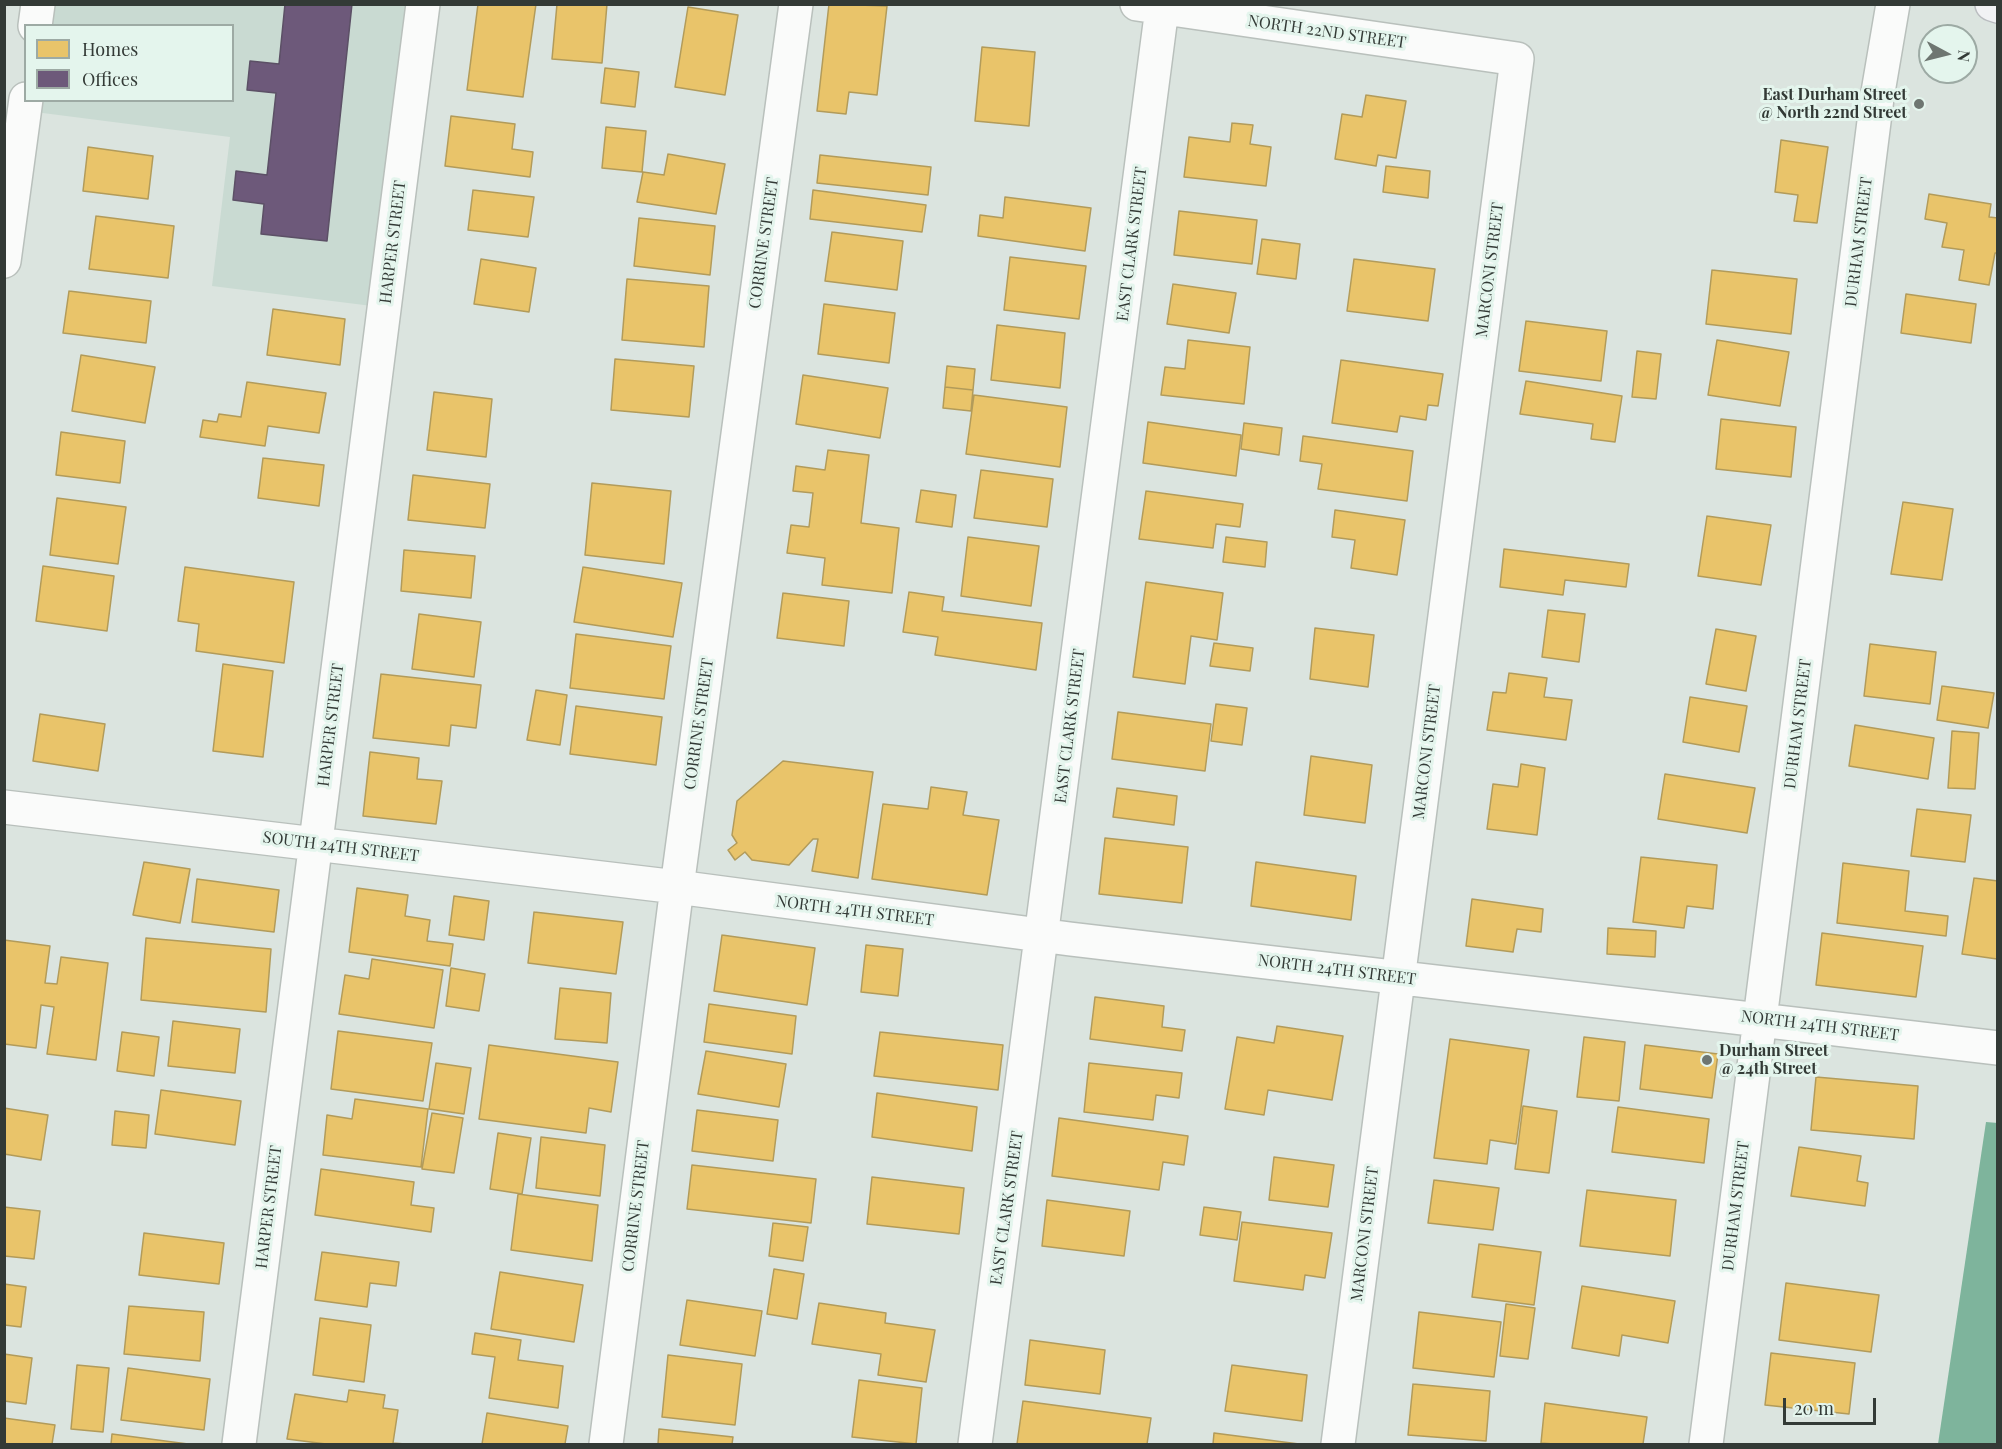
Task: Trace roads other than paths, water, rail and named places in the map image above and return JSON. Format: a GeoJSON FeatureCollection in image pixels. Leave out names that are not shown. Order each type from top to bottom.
{"type":"FeatureCollection","features":[{"type":"Feature","properties":{"kind":"main road"},"geometry":{"type":"LineString","coordinates":[[1992,4],[1998,6]]}},
{"type":"Feature","properties":{"kind":"street"},"geometry":{"type":"LineString","coordinates":[[35,24],[38,4]]}},
{"type":"Feature","properties":{"kind":"street","name":"HARPER STREET"},"geometry":{"type":"LineString","coordinates":[[239,1444],[423,4]]}},
{"type":"Feature","properties":{"kind":"street","name":"CORRINE STREET"},"geometry":{"type":"LineString","coordinates":[[606,1444],[677,887],[796,4]]}},
{"type":"Feature","properties":{"kind":"street","name":"DURHAM STREET"},"geometry":{"type":"LineString","coordinates":[[1706,1444],[1877,98],[1893,4]]}},
{"type":"Feature","properties":{"kind":"street","name":"NORTH 22ND STREET"},"geometry":{"type":"LineString","coordinates":[[1150,6],[1517,59]]}},
{"type":"Feature","properties":{"kind":"street","name":"EAST CLARK STREET"},"geometry":{"type":"LineString","coordinates":[[975,1444],[1043,936],[1150,6]]}},
{"type":"Feature","properties":{"kind":"street","name":"MARCONI STREET"},"geometry":{"type":"LineString","coordinates":[[1338,1444],[1517,59]]}},
{"type":"Feature","properties":{"kind":"street"},"geometry":{"type":"LineString","coordinates":[[4,261],[26,102]]}},
{"type":"Feature","properties":{"kind":"street","name":"SOUTH 24TH STREET"},"geometry":{"type":"LineString","coordinates":[[4,807],[677,887]]}},
{"type":"Feature","properties":{"kind":"street","name":"NORTH 24TH STREET"},"geometry":{"type":"LineString","coordinates":[[677,887],[1043,936],[1998,1048]]}},
{"type":"Feature","properties":{"kind":"place","name":"East Durham Street @ North 22nd Street"},"geometry":{"type":"Point","coordinates":[1919,104]}},
{"type":"Feature","properties":{"kind":"place","name":"Durham Street @ 24th Street"},"geometry":{"type":"Point","coordinates":[1707,1060]}}]}
